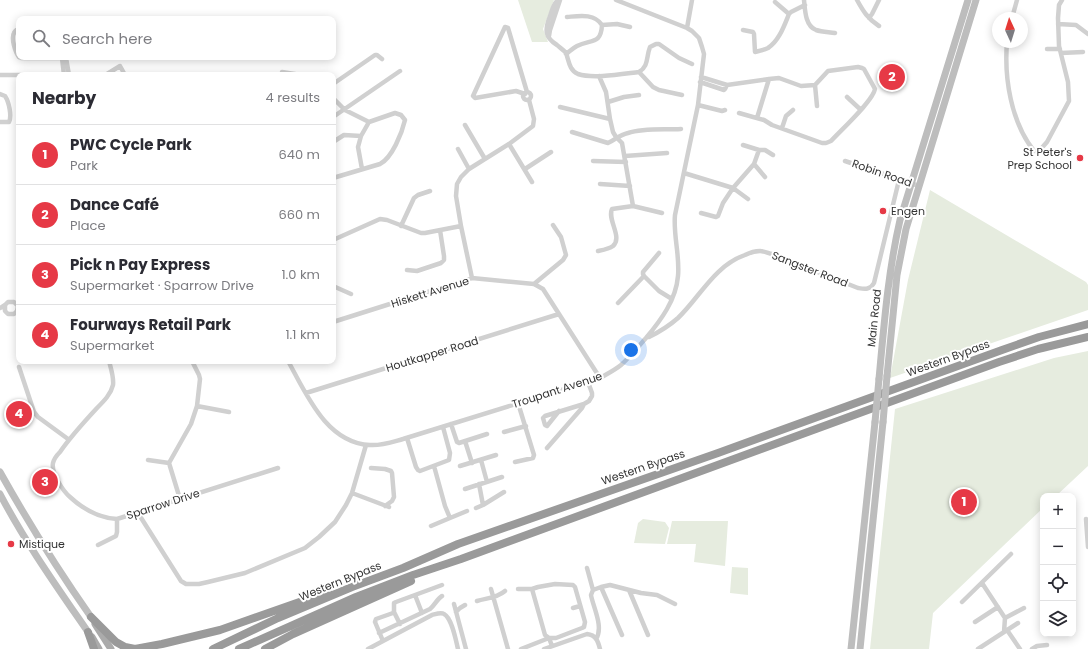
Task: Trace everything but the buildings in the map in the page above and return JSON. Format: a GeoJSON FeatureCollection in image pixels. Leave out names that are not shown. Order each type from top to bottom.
{"type":"FeatureCollection","features":[{"type":"Feature","properties":{"kind":"highway","name":"Western Bypass"},"geometry":{"type":"LineString","coordinates":[[213,649],[278,618],[458,544],[724,451],[1039,337],[1088,324]]}},
{"type":"Feature","properties":{"kind":"highway","name":"Western Bypass"},"geometry":{"type":"LineString","coordinates":[[240,649],[356,597],[413,575],[461,559],[673,480],[999,362],[1088,337]]}},
{"type":"Feature","properties":{"kind":"highway"},"geometry":{"type":"LineString","coordinates":[[91,617],[116,642],[125,647],[135,649],[162,644],[220,630],[458,544]]}},
{"type":"Feature","properties":{"kind":"highway"},"geometry":{"type":"LineString","coordinates":[[265,649],[293,634],[461,559]]}},
{"type":"Feature","properties":{"kind":"highway"},"geometry":{"type":"LineString","coordinates":[[88,632],[94,649]]}},
{"type":"Feature","properties":{"kind":"highway"},"geometry":{"type":"LineString","coordinates":[[153,649],[162,644]]}},
{"type":"Feature","properties":{"kind":"main road","name":"Main Road"},"geometry":{"type":"LineString","coordinates":[[850,649],[875,422],[886,300],[893,253],[900,220],[968,0]]}},
{"type":"Feature","properties":{"kind":"main road","name":"Main Road"},"geometry":{"type":"LineString","coordinates":[[860,649],[897,275],[906,229],[976,0]]}},
{"type":"Feature","properties":{"kind":"main road"},"geometry":{"type":"LineString","coordinates":[[0,472],[61,574],[112,649]]}},
{"type":"Feature","properties":{"kind":"main road"},"geometry":{"type":"LineString","coordinates":[[0,494],[11,516],[99,649]]}},
{"type":"Feature","properties":{"kind":"street"},"geometry":{"type":"LineString","coordinates":[[559,0],[554,5],[546,28],[547,34],[551,40],[565,51],[569,65],[575,72],[582,75],[599,76],[638,72],[646,65],[650,47],[656,44],[659,44],[679,58],[692,64]]}},
{"type":"Feature","properties":{"kind":"street","name":"Troupant Avenue"},"geometry":{"type":"LineString","coordinates":[[290,364],[317,412],[330,428],[348,439],[366,445],[389,443],[407,438],[600,378],[620,366],[646,339],[664,316],[672,299],[677,283],[679,267],[674,218],[698,105],[704,54],[698,38],[692,31],[616,0]]}},
{"type":"Feature","properties":{"kind":"street"},"geometry":{"type":"LineString","coordinates":[[687,28],[692,0]]}},
{"type":"Feature","properties":{"kind":"street"},"geometry":{"type":"LineString","coordinates":[[857,0],[864,13],[872,22],[879,26]]}},
{"type":"Feature","properties":{"kind":"street"},"geometry":{"type":"LineString","coordinates":[[869,18],[879,0]]}},
{"type":"Feature","properties":{"kind":"street"},"geometry":{"type":"LineString","coordinates":[[1014,12],[1017,0]]}},
{"type":"Feature","properties":{"kind":"street"},"geometry":{"type":"LineString","coordinates":[[1007,48],[1006,73],[1013,108],[1018,123],[1030,146],[1034,151],[1038,151],[1048,142],[1069,101],[1068,82],[1060,51],[1058,24],[1059,5],[1062,0]]}},
{"type":"Feature","properties":{"kind":"street"},"geometry":{"type":"LineString","coordinates":[[775,2],[789,14]]}},
{"type":"Feature","properties":{"kind":"street"},"geometry":{"type":"LineString","coordinates":[[743,30],[754,34],[755,52],[770,47],[779,36],[789,14],[804,2],[807,19],[812,28],[836,33]]}},
{"type":"Feature","properties":{"kind":"street"},"geometry":{"type":"LineString","coordinates":[[566,54],[578,46],[596,40],[601,34],[602,25],[598,20],[592,17],[567,17]]}},
{"type":"Feature","properties":{"kind":"street"},"geometry":{"type":"LineString","coordinates":[[602,25],[617,24],[630,27]]}},
{"type":"Feature","properties":{"kind":"street"},"geometry":{"type":"LineString","coordinates":[[1058,24],[1076,25],[1088,34]]}},
{"type":"Feature","properties":{"kind":"street"},"geometry":{"type":"LineString","coordinates":[[472,278],[461,226],[456,188],[461,177],[469,169],[509,144],[533,126],[534,119],[529,100],[524,98],[526,93],[508,28],[505,27],[473,96],[475,98],[516,91],[526,93]]}},
{"type":"Feature","properties":{"kind":"street"},"geometry":{"type":"LineString","coordinates":[[16,31],[14,32],[13,38],[16,52]]}},
{"type":"Feature","properties":{"kind":"street"},"geometry":{"type":"LineString","coordinates":[[1047,49],[1083,52]]}},
{"type":"Feature","properties":{"kind":"street"},"geometry":{"type":"LineString","coordinates":[[336,82],[377,55],[382,59]]}},
{"type":"Feature","properties":{"kind":"street"},"geometry":{"type":"LineString","coordinates":[[64,60],[64,72]]}},
{"type":"Feature","properties":{"kind":"street"},"geometry":{"type":"LineString","coordinates":[[65,60],[68,72]]}},
{"type":"Feature","properties":{"kind":"street"},"geometry":{"type":"LineString","coordinates":[[110,72],[120,66],[123,72]]}},
{"type":"Feature","properties":{"kind":"street"},"geometry":{"type":"LineString","coordinates":[[701,79],[727,85],[769,78],[779,78],[802,86],[815,85],[828,71],[858,67],[863,68],[875,86],[875,91],[872,97],[861,110],[831,141],[826,143],[822,143],[772,125],[764,120],[738,113]]}},
{"type":"Feature","properties":{"kind":"street"},"geometry":{"type":"LineString","coordinates":[[336,115],[400,70]]}},
{"type":"Feature","properties":{"kind":"street"},"geometry":{"type":"LineString","coordinates":[[638,72],[658,90],[682,95]]}},
{"type":"Feature","properties":{"kind":"street"},"geometry":{"type":"LineString","coordinates":[[0,75],[16,75]]}},
{"type":"Feature","properties":{"kind":"street"},"geometry":{"type":"LineString","coordinates":[[599,76],[605,90],[613,132],[622,142],[633,206]]}},
{"type":"Feature","properties":{"kind":"street"},"geometry":{"type":"LineString","coordinates":[[757,118],[769,78]]}},
{"type":"Feature","properties":{"kind":"street"},"geometry":{"type":"LineString","coordinates":[[815,85],[817,106]]}},
{"type":"Feature","properties":{"kind":"street"},"geometry":{"type":"LineString","coordinates":[[0,94],[6,97],[11,118],[9,122],[0,122]]}},
{"type":"Feature","properties":{"kind":"street"},"geometry":{"type":"LineString","coordinates":[[608,102],[624,97],[639,95]]}},
{"type":"Feature","properties":{"kind":"street"},"geometry":{"type":"LineString","coordinates":[[846,97],[861,110]]}},
{"type":"Feature","properties":{"kind":"street"},"geometry":{"type":"LineString","coordinates":[[336,101],[345,110],[369,122]]}},
{"type":"Feature","properties":{"kind":"street"},"geometry":{"type":"LineString","coordinates":[[698,105],[722,111],[725,110]]}},
{"type":"Feature","properties":{"kind":"street"},"geometry":{"type":"LineString","coordinates":[[560,107],[610,119]]}},
{"type":"Feature","properties":{"kind":"street"},"geometry":{"type":"LineString","coordinates":[[782,128],[786,116],[793,110]]}},
{"type":"Feature","properties":{"kind":"street"},"geometry":{"type":"LineString","coordinates":[[336,177],[380,164],[388,158],[394,148],[405,120],[402,115],[395,113],[369,122],[361,136],[358,149],[362,169]]}},
{"type":"Feature","properties":{"kind":"street"},"geometry":{"type":"LineString","coordinates":[[465,125],[485,159]]}},
{"type":"Feature","properties":{"kind":"street"},"geometry":{"type":"LineString","coordinates":[[572,132],[606,143],[611,142],[616,137],[628,133],[649,130],[681,129]]}},
{"type":"Feature","properties":{"kind":"street"},"geometry":{"type":"LineString","coordinates":[[336,140],[344,135],[361,136]]}},
{"type":"Feature","properties":{"kind":"street"},"geometry":{"type":"LineString","coordinates":[[509,144],[532,182]]}},
{"type":"Feature","properties":{"kind":"street"},"geometry":{"type":"LineString","coordinates":[[744,145],[759,150],[765,150],[773,155]]}},
{"type":"Feature","properties":{"kind":"street"},"geometry":{"type":"LineString","coordinates":[[458,149],[469,169]]}},
{"type":"Feature","properties":{"kind":"street"},"geometry":{"type":"LineString","coordinates":[[700,213],[717,216],[723,203],[733,188],[754,164],[759,150]]}},
{"type":"Feature","properties":{"kind":"street"},"geometry":{"type":"LineString","coordinates":[[525,169],[551,152]]}},
{"type":"Feature","properties":{"kind":"street"},"geometry":{"type":"LineString","coordinates":[[625,156],[667,153]]}},
{"type":"Feature","properties":{"kind":"street","name":"Robin Road"},"geometry":{"type":"LineString","coordinates":[[846,161],[919,186]]}},
{"type":"Feature","properties":{"kind":"street"},"geometry":{"type":"LineString","coordinates":[[593,162],[626,162]]}},
{"type":"Feature","properties":{"kind":"street"},"geometry":{"type":"LineString","coordinates":[[754,164],[765,177]]}},
{"type":"Feature","properties":{"kind":"street"},"geometry":{"type":"LineString","coordinates":[[684,173],[733,188],[748,199]]}},
{"type":"Feature","properties":{"kind":"street","name":"Sangster Road"},"geometry":{"type":"LineString","coordinates":[[646,339],[679,318],[711,279],[725,265],[740,256],[755,252],[772,254],[858,288],[870,288],[874,283],[899,180]]}},
{"type":"Feature","properties":{"kind":"street"},"geometry":{"type":"LineString","coordinates":[[600,184],[630,186]]}},
{"type":"Feature","properties":{"kind":"street"},"geometry":{"type":"LineString","coordinates":[[400,226],[414,198],[418,195],[430,192]]}},
{"type":"Feature","properties":{"kind":"street"},"geometry":{"type":"LineString","coordinates":[[598,251],[612,247],[615,242],[616,236],[611,214],[612,209],[633,206],[662,214]]}},
{"type":"Feature","properties":{"kind":"street"},"geometry":{"type":"LineString","coordinates":[[336,239],[378,220],[387,220],[421,233],[461,226]]}},
{"type":"Feature","properties":{"kind":"street"},"geometry":{"type":"LineString","coordinates":[[553,225],[561,237],[566,255],[563,260],[534,284],[543,289],[600,378]]}},
{"type":"Feature","properties":{"kind":"street"},"geometry":{"type":"LineString","coordinates":[[407,270],[417,271],[441,263],[444,260],[440,230]]}},
{"type":"Feature","properties":{"kind":"street"},"geometry":{"type":"LineString","coordinates":[[618,303],[644,276],[643,272],[659,253]]}},
{"type":"Feature","properties":{"kind":"street"},"geometry":{"type":"LineString","coordinates":[[644,276],[659,291],[672,299]]}},
{"type":"Feature","properties":{"kind":"street","name":"Hiskett Avenue"},"geometry":{"type":"LineString","coordinates":[[336,321],[472,278],[534,284]]}},
{"type":"Feature","properties":{"kind":"street"},"geometry":{"type":"LineString","coordinates":[[336,287],[351,294]]}},
{"type":"Feature","properties":{"kind":"street"},"geometry":{"type":"LineString","coordinates":[[0,308],[10,302],[16,303]]}},
{"type":"Feature","properties":{"kind":"street"},"geometry":{"type":"LineString","coordinates":[[5,305],[5,311],[8,314]]}},
{"type":"Feature","properties":{"kind":"street"},"geometry":{"type":"LineString","coordinates":[[0,314],[14,314],[16,312]]}},
{"type":"Feature","properties":{"kind":"street","name":"Houtkapper Road"},"geometry":{"type":"LineString","coordinates":[[306,393],[559,314]]}},
{"type":"Feature","properties":{"kind":"street","name":"Sparrow Drive"},"geometry":{"type":"LineString","coordinates":[[110,364],[113,384],[108,396],[68,439],[53,462],[54,475],[66,494],[97,515],[117,519],[278,468]]}},
{"type":"Feature","properties":{"kind":"street"},"geometry":{"type":"LineString","coordinates":[[180,499],[169,463],[191,424],[196,406],[200,379],[194,364]]}},
{"type":"Feature","properties":{"kind":"street"},"geometry":{"type":"LineString","coordinates":[[19,367],[34,412],[38,417],[68,439]]}},
{"type":"Feature","properties":{"kind":"street"},"geometry":{"type":"LineString","coordinates":[[547,448],[592,396],[588,382]]}},
{"type":"Feature","properties":{"kind":"street"},"geometry":{"type":"LineString","coordinates":[[515,462],[534,457],[518,403]]}},
{"type":"Feature","properties":{"kind":"street"},"geometry":{"type":"LineString","coordinates":[[559,412],[584,404]]}},
{"type":"Feature","properties":{"kind":"street"},"geometry":{"type":"LineString","coordinates":[[196,406],[229,412]]}},
{"type":"Feature","properties":{"kind":"street"},"geometry":{"type":"LineString","coordinates":[[450,424],[456,441],[459,443],[487,434]]}},
{"type":"Feature","properties":{"kind":"street"},"geometry":{"type":"LineString","coordinates":[[504,432],[526,426]]}},
{"type":"Feature","properties":{"kind":"street"},"geometry":{"type":"LineString","coordinates":[[407,438],[417,469],[420,471],[450,459],[443,427]]}},
{"type":"Feature","properties":{"kind":"street"},"geometry":{"type":"LineString","coordinates":[[465,441],[472,463]]}},
{"type":"Feature","properties":{"kind":"street"},"geometry":{"type":"LineString","coordinates":[[138,513],[181,581],[186,584],[199,584],[245,573],[305,548],[335,522],[352,493],[366,445]]}},
{"type":"Feature","properties":{"kind":"street"},"geometry":{"type":"LineString","coordinates":[[460,466],[496,455]]}},
{"type":"Feature","properties":{"kind":"street"},"geometry":{"type":"LineString","coordinates":[[148,460],[169,463]]}},
{"type":"Feature","properties":{"kind":"street"},"geometry":{"type":"LineString","coordinates":[[481,460],[487,482]]}},
{"type":"Feature","properties":{"kind":"street"},"geometry":{"type":"LineString","coordinates":[[434,466],[445,506],[450,518]]}},
{"type":"Feature","properties":{"kind":"street"},"geometry":{"type":"LineString","coordinates":[[352,493],[387,507],[392,501],[394,497],[391,471],[371,468]]}},
{"type":"Feature","properties":{"kind":"street"},"geometry":{"type":"LineString","coordinates":[[465,489],[502,477]]}},
{"type":"Feature","properties":{"kind":"street"},"geometry":{"type":"LineString","coordinates":[[480,484],[483,505]]}},
{"type":"Feature","properties":{"kind":"street"},"geometry":{"type":"LineString","coordinates":[[476,508],[504,492]]}},
{"type":"Feature","properties":{"kind":"street"},"geometry":{"type":"LineString","coordinates":[[431,526],[467,511]]}},
{"type":"Feature","properties":{"kind":"street"},"geometry":{"type":"LineString","coordinates":[[98,545],[116,536],[117,519]]}},
{"type":"Feature","properties":{"kind":"street"},"geometry":{"type":"LineString","coordinates":[[1086,519],[1088,547]]}},
{"type":"Feature","properties":{"kind":"street"},"geometry":{"type":"LineString","coordinates":[[962,602],[1011,554]]}},
{"type":"Feature","properties":{"kind":"street"},"geometry":{"type":"LineString","coordinates":[[587,568],[593,590],[591,596],[599,625],[599,632],[595,637]]}},
{"type":"Feature","properties":{"kind":"street"},"geometry":{"type":"LineString","coordinates":[[982,583],[1005,618],[1006,631],[1020,649]]}},
{"type":"Feature","properties":{"kind":"street"},"geometry":{"type":"LineString","coordinates":[[518,589],[532,589],[555,584],[573,585],[575,587],[585,622],[584,627],[521,649]]}},
{"type":"Feature","properties":{"kind":"street"},"geometry":{"type":"LineString","coordinates":[[593,590],[610,584],[620,586],[628,590],[659,596],[675,604]]}},
{"type":"Feature","properties":{"kind":"street"},"geometry":{"type":"LineString","coordinates":[[400,624],[394,612],[394,603],[442,585]]}},
{"type":"Feature","properties":{"kind":"street"},"geometry":{"type":"LineString","coordinates":[[601,587],[622,636]]}},
{"type":"Feature","properties":{"kind":"street"},"geometry":{"type":"LineString","coordinates":[[491,589],[508,649]]}},
{"type":"Feature","properties":{"kind":"street"},"geometry":{"type":"LineString","coordinates":[[532,589],[544,635],[549,638],[552,646]]}},
{"type":"Feature","properties":{"kind":"street"},"geometry":{"type":"LineString","coordinates":[[628,590],[648,634]]}},
{"type":"Feature","properties":{"kind":"street"},"geometry":{"type":"LineString","coordinates":[[477,601],[493,597],[505,591]]}},
{"type":"Feature","properties":{"kind":"street"},"geometry":{"type":"LineString","coordinates":[[415,595],[422,613]]}},
{"type":"Feature","properties":{"kind":"street"},"geometry":{"type":"LineString","coordinates":[[380,633],[434,606],[438,598],[442,596]]}},
{"type":"Feature","properties":{"kind":"street"},"geometry":{"type":"LineString","coordinates":[[454,604],[466,649]]}},
{"type":"Feature","properties":{"kind":"street"},"geometry":{"type":"LineString","coordinates":[[456,612],[466,605]]}},
{"type":"Feature","properties":{"kind":"street"},"geometry":{"type":"LineString","coordinates":[[573,608],[580,606]]}},
{"type":"Feature","properties":{"kind":"street"},"geometry":{"type":"LineString","coordinates":[[975,622],[998,607]]}},
{"type":"Feature","properties":{"kind":"street"},"geometry":{"type":"LineString","coordinates":[[1005,618],[1024,608]]}},
{"type":"Feature","properties":{"kind":"street"},"geometry":{"type":"LineString","coordinates":[[383,641],[375,622],[376,619],[394,612]]}},
{"type":"Feature","properties":{"kind":"street"},"geometry":{"type":"LineString","coordinates":[[368,649],[432,614],[440,613],[448,617],[458,649]]}},
{"type":"Feature","properties":{"kind":"street"},"geometry":{"type":"LineString","coordinates":[[978,649],[1018,623]]}},
{"type":"Feature","properties":{"kind":"street"},"geometry":{"type":"LineString","coordinates":[[544,649],[587,634],[595,637],[600,649]]}},
{"type":"Feature","properties":{"kind":"street"},"geometry":{"type":"LineString","coordinates":[[1032,649],[1037,646],[1047,645]]}},
{"type":"Feature","properties":{"kind":"shaded area"},"geometry":{"type":"Polygon","coordinates":[[[518,0],[554,0],[543,29],[548,42],[532,42],[518,0]]]}},
{"type":"Feature","properties":{"kind":"shaded area"},"geometry":{"type":"Polygon","coordinates":[[[930,190],[1086,282],[1088,285],[1088,310],[890,378],[908,280],[930,190]]]}},
{"type":"Feature","properties":{"kind":"shaded area"},"geometry":{"type":"Polygon","coordinates":[[[1088,351],[1088,466],[1059,493],[1040,493],[1040,511],[933,613],[929,649],[870,649],[895,409],[1054,358],[1088,351]]]}},
{"type":"Feature","properties":{"kind":"shaded area"},"geometry":{"type":"Polygon","coordinates":[[[643,519],[665,522],[669,528],[665,544],[634,543],[638,523],[643,519]]]}},
{"type":"Feature","properties":{"kind":"shaded area"},"geometry":{"type":"Polygon","coordinates":[[[672,521],[728,521],[725,566],[694,562],[696,544],[667,544],[672,521]]]}},
{"type":"Feature","properties":{"kind":"shaded area"},"geometry":{"type":"Polygon","coordinates":[[[732,567],[748,568],[748,595],[730,593],[732,567]]]}},
{"type":"Feature","properties":{"kind":"place","name":"Dance Café"},"geometry":{"type":"Point","coordinates":[892,77]}},
{"type":"Feature","properties":{"kind":"place","name":"St Peter's Prep School"},"geometry":{"type":"Point","coordinates":[1080,158]}},
{"type":"Feature","properties":{"kind":"place","name":"Engen"},"geometry":{"type":"Point","coordinates":[883,211]}},
{"type":"Feature","properties":{"kind":"place","name":"Fourways Retail Park"},"geometry":{"type":"Point","coordinates":[19,414]}},
{"type":"Feature","properties":{"kind":"place","name":"Pick n Pay Express"},"geometry":{"type":"Point","coordinates":[45,482]}},
{"type":"Feature","properties":{"kind":"place","name":"PWC Cycle Park"},"geometry":{"type":"Point","coordinates":[964,502]}},
{"type":"Feature","properties":{"kind":"place","name":"Mistique"},"geometry":{"type":"Point","coordinates":[11,544]}}]}
